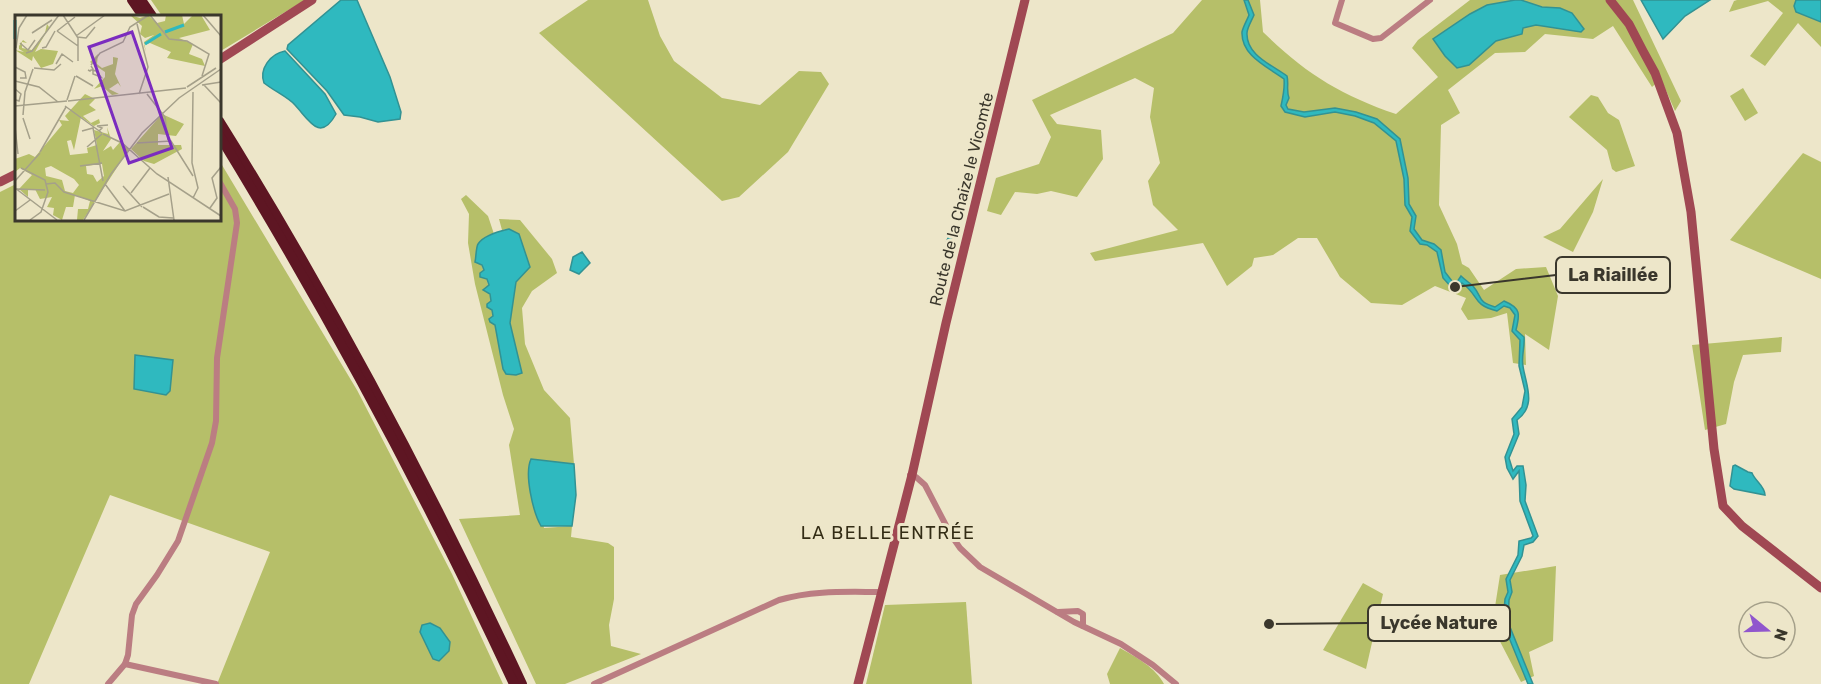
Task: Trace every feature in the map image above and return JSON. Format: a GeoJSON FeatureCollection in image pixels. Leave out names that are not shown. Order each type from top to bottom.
{"type":"FeatureCollection","features":[{"type":"Feature","properties":{"kind":"highway"},"geometry":{"type":"LineString","coordinates":[[132,0],[142,15]]}},
{"type":"Feature","properties":{"kind":"highway"},"geometry":{"type":"LineString","coordinates":[[141,0],[151,15]]}},
{"type":"Feature","properties":{"kind":"highway"},"geometry":{"type":"LineString","coordinates":[[220,123],[306,266],[378,394],[459,551],[522,684]]}},
{"type":"Feature","properties":{"kind":"highway"},"geometry":{"type":"LineString","coordinates":[[220,137],[376,407],[448,546],[514,684]]}},
{"type":"Feature","properties":{"kind":"street"},"geometry":{"type":"LineString","coordinates":[[220,59],[312,0]]}},
{"type":"Feature","properties":{"kind":"street","name":"Route de la Chaize le Vicomte"},"geometry":{"type":"LineString","coordinates":[[858,684],[910,475],[916,437],[927,405],[1025,0]]}},
{"type":"Feature","properties":{"kind":"street"},"geometry":{"type":"LineString","coordinates":[[1342,0],[1335,23],[1373,39],[1381,38],[1430,0]]}},
{"type":"Feature","properties":{"kind":"street"},"geometry":{"type":"LineString","coordinates":[[1610,0],[1629,24],[1644,51],[1655,73],[1677,133],[1691,212],[1714,449],[1723,506],[1742,526],[1821,588]]}},
{"type":"Feature","properties":{"kind":"street"},"geometry":{"type":"LineString","coordinates":[[0,182],[15,174]]}},
{"type":"Feature","properties":{"kind":"street"},"geometry":{"type":"LineString","coordinates":[[108,684],[125,664],[132,615],[136,604],[178,541],[208,457],[216,421],[217,358],[237,223],[235,209],[220,183]]}},
{"type":"Feature","properties":{"kind":"street"},"geometry":{"type":"LineString","coordinates":[[910,475],[925,485],[960,548],[980,567],[1057,613],[1128,648],[1176,684]]}},
{"type":"Feature","properties":{"kind":"street"},"geometry":{"type":"LineString","coordinates":[[594,684],[779,600],[819,592],[881,592]]}},
{"type":"Feature","properties":{"kind":"street"},"geometry":{"type":"LineString","coordinates":[[1057,613],[1078,611],[1083,614],[1083,627]]}},
{"type":"Feature","properties":{"kind":"street"},"geometry":{"type":"LineString","coordinates":[[125,664],[216,684]]}},
{"type":"Feature","properties":{"kind":"green space"},"geometry":{"type":"Polygon","coordinates":[[[151,0],[305,0],[220,51],[220,15],[161,15],[151,0]]]}},
{"type":"Feature","properties":{"kind":"green space"},"geometry":{"type":"Polygon","coordinates":[[[588,0],[648,0],[660,36],[674,61],[722,98],[760,105],[799,71],[821,72],[829,84],[788,152],[739,197],[722,201],[539,33],[588,0]]]}},
{"type":"Feature","properties":{"kind":"green space"},"geometry":{"type":"Polygon","coordinates":[[[1202,0],[1260,0],[1263,32],[1278,47],[1340,91],[1396,114],[1438,77],[1412,48],[1418,40],[1470,0],[1633,0],[1681,101],[1675,111],[1661,79],[1652,87],[1613,26],[1593,39],[1545,34],[1525,52],[1495,53],[1448,90],[1460,113],[1441,125],[1439,205],[1457,244],[1462,264],[1469,268],[1484,290],[1516,269],[1546,267],[1558,296],[1549,350],[1525,334],[1526,365],[1513,363],[1507,313],[1491,318],[1468,320],[1461,309],[1466,298],[1435,286],[1402,305],[1371,303],[1340,277],[1317,238],[1298,238],[1273,255],[1254,258],[1252,266],[1227,286],[1203,243],[1095,261],[1090,253],[1178,230],[1153,205],[1148,181],[1160,163],[1150,117],[1154,88],[1135,78],[1050,115],[1057,124],[1101,130],[1103,159],[1077,197],[1051,191],[1037,194],[1015,192],[1001,215],[987,211],[996,178],[1039,164],[1051,137],[1032,100],[1173,33],[1202,0]]]}},
{"type":"Feature","properties":{"kind":"green space"},"geometry":{"type":"Polygon","coordinates":[[[1821,0],[1821,47],[1798,23],[1765,66],[1750,56],[1783,13],[1768,1],[1729,12],[1734,1],[1821,0]]]}},
{"type":"Feature","properties":{"kind":"green space"},"geometry":{"type":"Polygon","coordinates":[[[1743,88],[1758,113],[1745,121],[1730,96],[1743,88]]]}},
{"type":"Feature","properties":{"kind":"green space"},"geometry":{"type":"Polygon","coordinates":[[[1591,95],[1598,97],[1608,113],[1619,120],[1635,166],[1616,172],[1612,169],[1607,150],[1569,117],[1591,95]]]}},
{"type":"Feature","properties":{"kind":"green space"},"geometry":{"type":"Polygon","coordinates":[[[1803,153],[1821,162],[1821,279],[1730,240],[1803,153]]]}},
{"type":"Feature","properties":{"kind":"green space"},"geometry":{"type":"Polygon","coordinates":[[[220,162],[357,390],[452,574],[503,684],[217,684],[270,552],[110,495],[29,684],[0,684],[0,192],[15,184],[15,220],[220,220],[220,162]]]}},
{"type":"Feature","properties":{"kind":"green space"},"geometry":{"type":"Polygon","coordinates":[[[1603,179],[1593,212],[1573,252],[1543,237],[1560,229],[1603,179]]]}},
{"type":"Feature","properties":{"kind":"green space"},"geometry":{"type":"Polygon","coordinates":[[[466,195],[488,216],[494,234],[479,243],[478,256],[487,279],[503,369],[506,374],[516,374],[510,323],[516,282],[509,229],[502,230],[499,219],[520,220],[552,259],[557,273],[532,291],[522,308],[525,344],[544,390],[570,418],[574,464],[531,459],[544,528],[572,526],[571,537],[608,543],[614,547],[614,599],[609,625],[611,646],[641,654],[565,684],[536,684],[459,519],[520,515],[509,445],[514,429],[475,284],[468,243],[469,214],[461,199],[466,195]]]}},
{"type":"Feature","properties":{"kind":"green space"},"geometry":{"type":"Polygon","coordinates":[[[1782,337],[1781,352],[1743,355],[1734,382],[1726,424],[1705,430],[1692,345],[1782,337]]]}},
{"type":"Feature","properties":{"kind":"green space"},"geometry":{"type":"Polygon","coordinates":[[[1556,566],[1553,641],[1529,652],[1534,676],[1521,682],[1492,626],[1500,575],[1556,566]]]}},
{"type":"Feature","properties":{"kind":"green space"},"geometry":{"type":"Polygon","coordinates":[[[1363,583],[1383,594],[1366,669],[1323,650],[1363,583]]]}},
{"type":"Feature","properties":{"kind":"green space"},"geometry":{"type":"Polygon","coordinates":[[[966,602],[972,684],[866,684],[885,605],[966,602]]]}},
{"type":"Feature","properties":{"kind":"green space"},"geometry":{"type":"Polygon","coordinates":[[[1120,648],[1151,668],[1164,684],[1110,684],[1107,674],[1120,648]]]}},
{"type":"Feature","properties":{"kind":"water"},"geometry":{"type":"Polygon","coordinates":[[[341,0],[357,0],[390,77],[401,112],[400,119],[378,122],[344,115],[327,91],[287,49],[288,45],[341,0]]]}},
{"type":"Feature","properties":{"kind":"water"},"geometry":{"type":"Polygon","coordinates":[[[1244,0],[1248,0],[1254,15],[1247,31],[1248,41],[1261,59],[1287,76],[1289,98],[1286,105],[1288,109],[1304,112],[1335,108],[1356,112],[1377,119],[1400,139],[1408,178],[1409,204],[1416,216],[1414,229],[1422,240],[1434,244],[1441,250],[1445,272],[1455,285],[1461,276],[1473,286],[1485,303],[1495,307],[1504,301],[1514,306],[1518,312],[1516,330],[1524,337],[1523,363],[1529,395],[1527,408],[1517,420],[1519,434],[1509,458],[1513,471],[1517,466],[1523,466],[1526,485],[1525,501],[1538,536],[1533,542],[1524,545],[1522,556],[1510,580],[1512,592],[1509,600],[1508,622],[1533,684],[1528,684],[1503,623],[1505,599],[1508,592],[1506,579],[1518,555],[1519,541],[1533,536],[1520,501],[1519,471],[1513,479],[1507,468],[1505,457],[1514,434],[1512,419],[1522,407],[1525,391],[1519,366],[1520,340],[1512,331],[1515,315],[1510,308],[1504,306],[1497,311],[1483,306],[1462,283],[1461,287],[1454,290],[1443,278],[1437,252],[1427,245],[1420,244],[1410,231],[1412,217],[1405,205],[1404,179],[1396,141],[1374,123],[1355,116],[1335,112],[1305,117],[1285,112],[1281,106],[1284,79],[1257,60],[1246,48],[1243,40],[1242,32],[1249,15],[1244,0]]]}},
{"type":"Feature","properties":{"kind":"water"},"geometry":{"type":"Polygon","coordinates":[[[1515,0],[1542,7],[1560,8],[1572,13],[1584,29],[1581,32],[1536,25],[1523,28],[1522,34],[1496,41],[1469,65],[1457,68],[1433,39],[1487,5],[1515,0]]]}},
{"type":"Feature","properties":{"kind":"water"},"geometry":{"type":"Polygon","coordinates":[[[1641,0],[1710,0],[1685,16],[1663,39],[1641,0]]]}},
{"type":"Feature","properties":{"kind":"water"},"geometry":{"type":"Polygon","coordinates":[[[1796,0],[1821,0],[1821,22],[1796,12],[1794,6],[1796,0]]]}},
{"type":"Feature","properties":{"kind":"water"},"geometry":{"type":"Polygon","coordinates":[[[285,51],[325,94],[336,114],[325,127],[315,126],[292,102],[264,83],[263,73],[267,63],[275,55],[285,51]]]}},
{"type":"Feature","properties":{"kind":"water"},"geometry":{"type":"Polygon","coordinates":[[[509,229],[519,234],[530,267],[516,282],[510,323],[522,373],[516,375],[506,374],[503,369],[495,325],[489,319],[493,316],[492,310],[487,307],[491,301],[490,294],[483,290],[489,285],[487,279],[480,277],[480,273],[484,270],[482,265],[475,262],[477,245],[480,241],[492,234],[509,229]]]}},
{"type":"Feature","properties":{"kind":"water"},"geometry":{"type":"Polygon","coordinates":[[[952,234],[953,258],[951,259],[945,248],[952,234]]]}},
{"type":"Feature","properties":{"kind":"water"},"geometry":{"type":"Polygon","coordinates":[[[582,252],[590,263],[579,274],[570,270],[573,257],[582,252]]]}},
{"type":"Feature","properties":{"kind":"water"},"geometry":{"type":"Polygon","coordinates":[[[135,355],[173,360],[170,391],[166,395],[134,389],[135,355]]]}},
{"type":"Feature","properties":{"kind":"water"},"geometry":{"type":"Polygon","coordinates":[[[531,459],[574,464],[576,495],[572,526],[541,526],[530,493],[528,474],[531,459]]]}},
{"type":"Feature","properties":{"kind":"water"},"geometry":{"type":"Polygon","coordinates":[[[1735,465],[1752,473],[1765,495],[1734,489],[1730,486],[1735,465]]]}},
{"type":"Feature","properties":{"kind":"water"},"geometry":{"type":"Polygon","coordinates":[[[430,623],[440,628],[450,642],[449,651],[439,661],[433,659],[420,632],[422,625],[430,623]]]}},
{"type":"Feature","properties":{"kind":"place","name":"La Riaillée"},"geometry":{"type":"Point","coordinates":[1455,287]}},
{"type":"Feature","properties":{"kind":"place","name":"Lycée Nature"},"geometry":{"type":"Point","coordinates":[1269,624]}},
{"type":"Feature","properties":{"kind":"district","name":"LA BELLE ENTRÉE"},"geometry":{"type":"Point","coordinates":[888,533]}}]}
